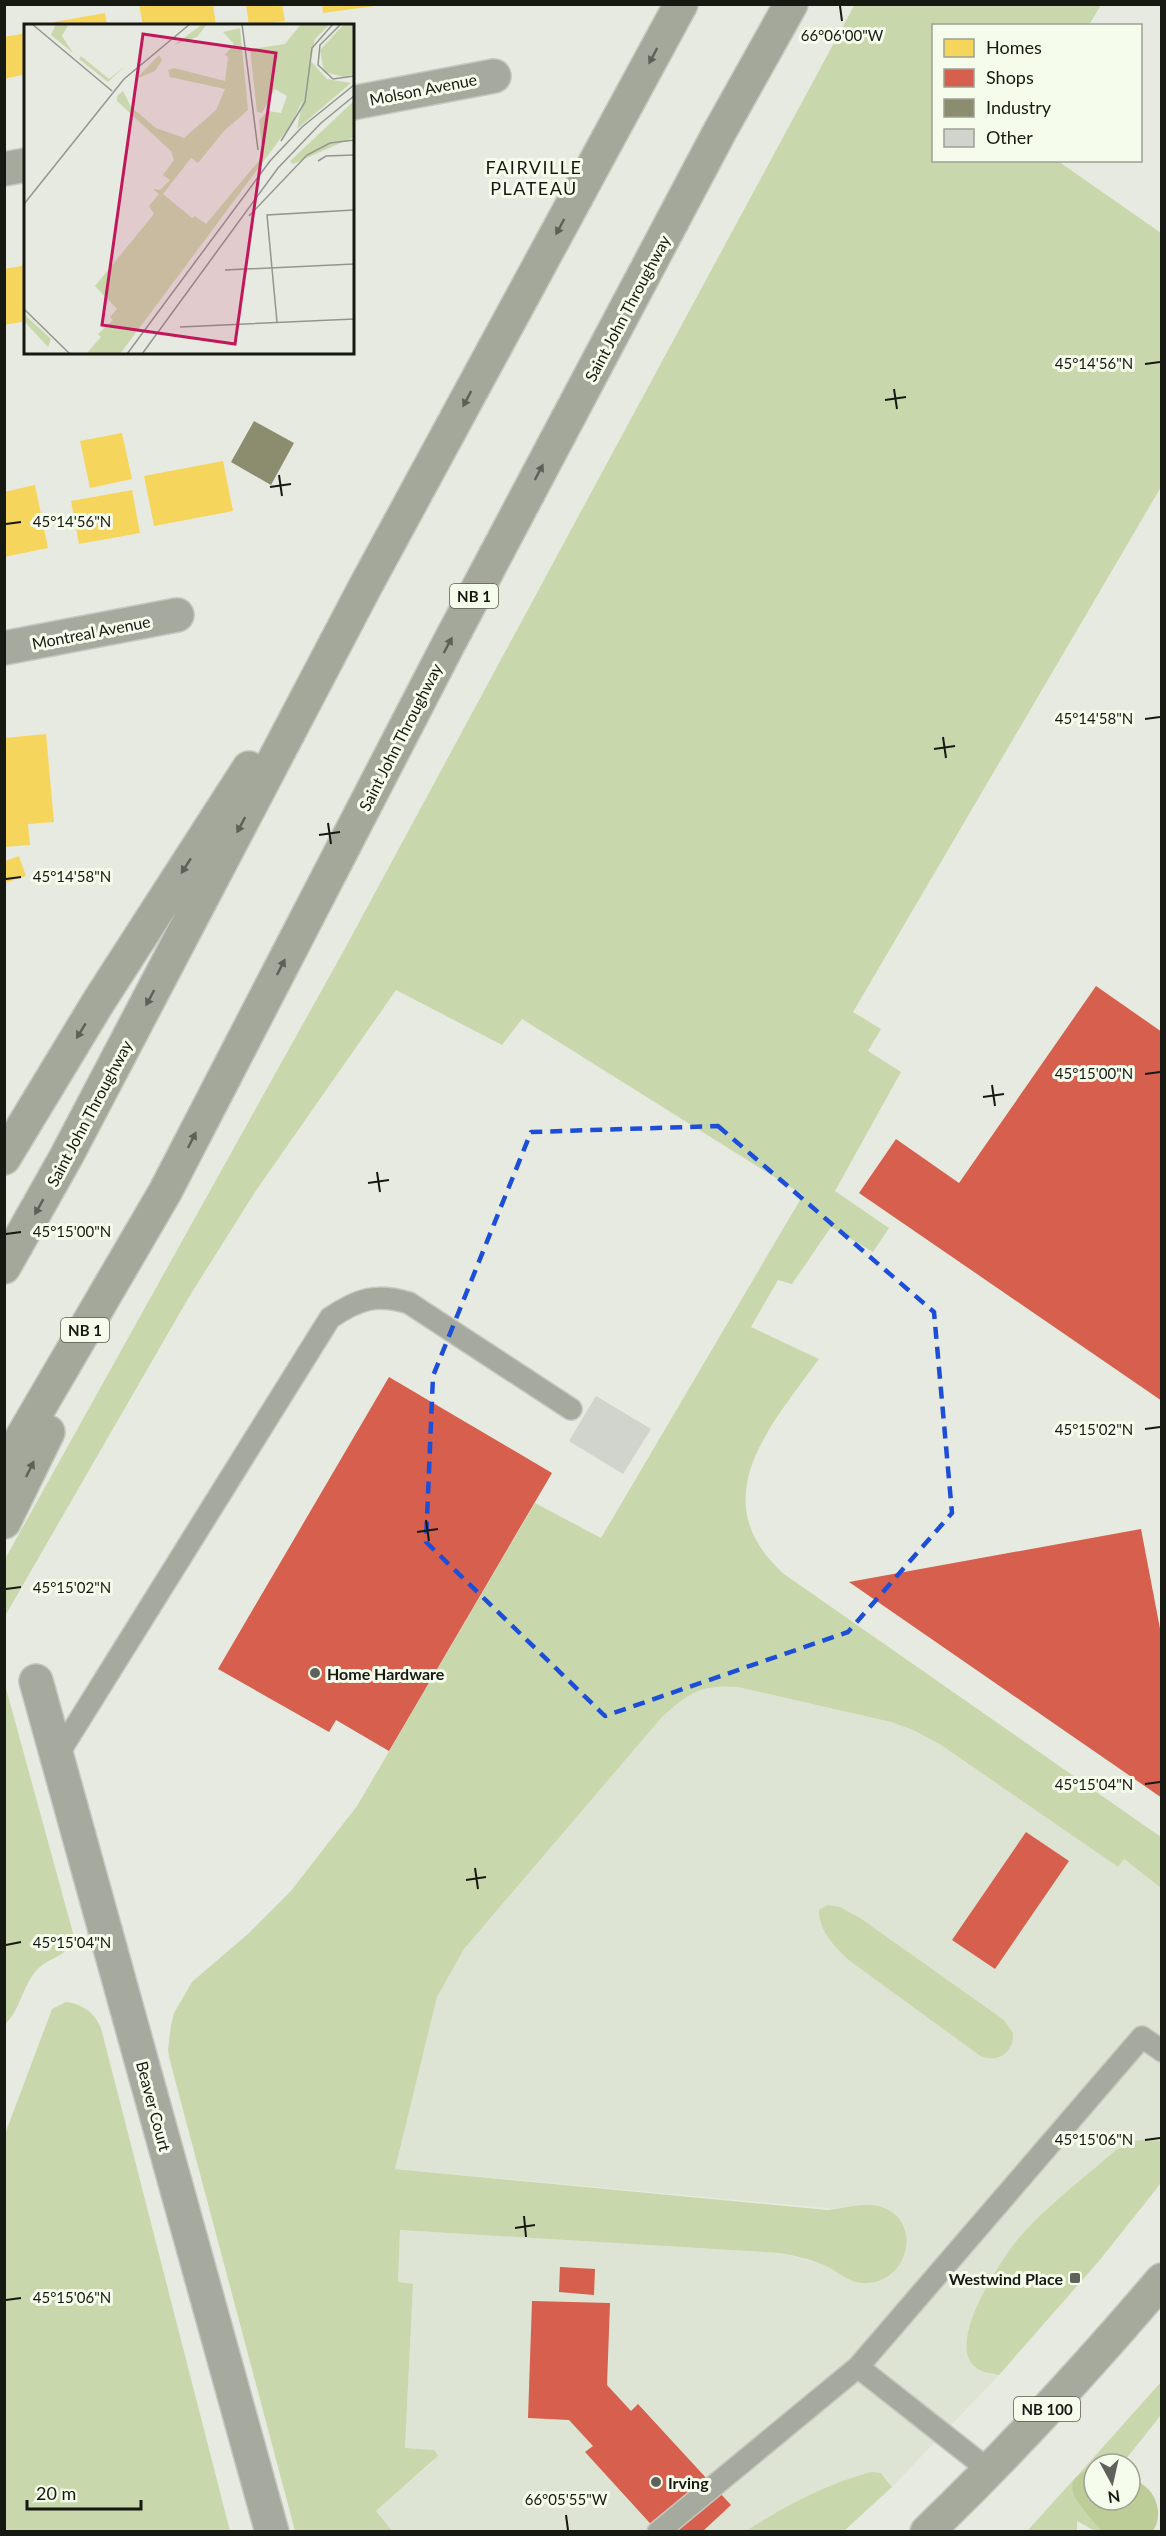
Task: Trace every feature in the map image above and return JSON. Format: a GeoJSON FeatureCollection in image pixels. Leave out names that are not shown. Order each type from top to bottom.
{"type":"FeatureCollection","features":[{"type":"Feature","properties":{"kind":"highway","name":"Saint John Throughway"},"geometry":{"type":"LineString","coordinates":[[4,1267],[66,1157],[365,587],[681,4]]}},
{"type":"Feature","properties":{"kind":"highway","name":"Saint John Throughway"},"geometry":{"type":"LineString","coordinates":[[4,1468],[165,1192],[460,622],[720,131],[791,4]]}},
{"type":"Feature","properties":{"kind":"highway"},"geometry":{"type":"LineString","coordinates":[[4,1158],[99,1001],[365,587]]}},
{"type":"Feature","properties":{"kind":"highway"},"geometry":{"type":"LineString","coordinates":[[4,1522],[165,1192]]}},
{"type":"Feature","properties":{"kind":"main road","name":"NB 100"},"geometry":{"type":"LineString","coordinates":[[927,2532],[990,2471],[1107,2345],[1161,2280]]}},
{"type":"Feature","properties":{"kind":"street","name":"Molson Avenue"},"geometry":{"type":"LineString","coordinates":[[354,103],[494,76]]}},
{"type":"Feature","properties":{"kind":"street"},"geometry":{"type":"LineString","coordinates":[[4,169],[24,165]]}},
{"type":"Feature","properties":{"kind":"street","name":"Montreal Avenue"},"geometry":{"type":"LineString","coordinates":[[4,648],[177,615]]}},
{"type":"Feature","properties":{"kind":"street","name":"Beaver Court"},"geometry":{"type":"LineString","coordinates":[[36,1681],[272,2532]]}},
{"type":"Feature","properties":{"kind":"lane"},"geometry":{"type":"LineString","coordinates":[[57,1756],[330,1318],[360,1301],[373,1298],[390,1297],[409,1303],[571,1409]]}},
{"type":"Feature","properties":{"kind":"lane"},"geometry":{"type":"LineString","coordinates":[[658,2532],[858,2367],[1142,2037],[1161,2051]]}},
{"type":"Feature","properties":{"kind":"lane"},"geometry":{"type":"LineString","coordinates":[[858,2367],[990,2471]]}},
{"type":"Feature","properties":{"kind":"highlighted area"},"geometry":{"type":"Polygon","coordinates":[[[718,1126],[934,1312],[952,1513],[848,1632],[605,1716],[426,1542],[433,1376],[531,1132],[718,1126]]]}},
{"type":"Feature","properties":{"kind":"shaded area"},"geometry":{"type":"Polygon","coordinates":[[[721,1685],[891,1722],[913,1730],[941,1745],[1118,1867],[1124,1859],[1161,1888],[1161,2141],[1135,2141],[1044,2213],[1018,2240],[983,2294],[967,2338],[983,2372],[999,2375],[892,2487],[885,2477],[772,2514],[746,2532],[392,2531],[376,2511],[434,2461],[434,2450],[405,2448],[413,2284],[398,2283],[400,2230],[780,2253],[822,2264],[860,2283],[881,2280],[891,2275],[836,2209],[395,2169],[437,1997],[464,1949],[662,1717],[684,1696],[701,1688],[721,1685]]]}},
{"type":"Feature","properties":{"kind":"green space"},"geometry":{"type":"Polygon","coordinates":[[[855,4],[1101,5],[1090,24],[932,24],[932,162],[1059,162],[1161,233],[1161,487],[853,1012],[881,1029],[868,1051],[901,1072],[835,1191],[889,1228],[873,1252],[831,1227],[792,1284],[778,1280],[751,1327],[819,1359],[765,1437],[752,1464],[746,1491],[748,1518],[760,1546],[784,1574],[1161,1837],[1161,1888],[1124,1859],[1118,1867],[941,1745],[913,1730],[891,1722],[725,1686],[696,1692],[662,1717],[464,1949],[437,1997],[395,2169],[828,2210],[872,2205],[893,2213],[902,2223],[906,2236],[906,2250],[900,2263],[891,2274],[878,2281],[861,2283],[819,2263],[780,2253],[400,2230],[398,2282],[413,2284],[405,2448],[434,2450],[438,2456],[376,2511],[392,2531],[295,2531],[170,2061],[168,2050],[174,2013],[192,1982],[249,1933],[290,1892],[357,1806],[535,1503],[601,1538],[803,1195],[522,1019],[502,1045],[396,990],[255,1192],[189,1297],[5,1616],[5,1559],[343,952],[855,4]]]}},
{"type":"Feature","properties":{"kind":"green space"},"geometry":{"type":"Polygon","coordinates":[[[4,1681],[73,1933],[68,1948],[42,1966],[31,1977],[14,2012],[5,2024],[4,1681]]]}},
{"type":"Feature","properties":{"kind":"green space"},"geometry":{"type":"Polygon","coordinates":[[[827,1905],[840,1907],[860,1918],[1004,2020],[1013,2033],[1013,2040],[1007,2052],[997,2058],[985,2058],[979,2055],[850,1961],[834,1945],[821,1925],[819,1910],[827,1905]]]}},
{"type":"Feature","properties":{"kind":"green space"},"geometry":{"type":"Polygon","coordinates":[[[66,2002],[88,2010],[101,2028],[230,2531],[5,2531],[5,2134],[52,2009],[66,2002]]]}},
{"type":"Feature","properties":{"kind":"green space"},"geometry":{"type":"Polygon","coordinates":[[[1148,2139],[1161,2141],[1161,2183],[1099,2261],[999,2375],[974,2366],[967,2354],[967,2339],[971,2321],[989,2282],[1018,2239],[1040,2215],[1116,2150],[1135,2141],[1148,2139]]]}},
{"type":"Feature","properties":{"kind":"green space"},"geometry":{"type":"Polygon","coordinates":[[[1161,2382],[1161,2415],[1132,2452],[1099,2452],[1161,2382]]]}},
{"type":"Feature","properties":{"kind":"green space"},"geometry":{"type":"Polygon","coordinates":[[[871,2472],[881,2473],[892,2487],[844,2531],[746,2531],[806,2497],[871,2472]]]}},
{"type":"Feature","properties":{"kind":"green space"},"geometry":{"type":"Polygon","coordinates":[[[1082,2473],[1082,2508],[1072,2486],[1075,2478],[1082,2473]]]}},
{"type":"Feature","properties":{"kind":"green space"},"geometry":{"type":"Polygon","coordinates":[[[1075,2478],[1074,2494],[1082,2512],[1085,2512],[1102,2531],[1095,2531],[1077,2521],[1077,2531],[1028,2530],[1075,2478]]]}},
{"type":"Feature","properties":{"kind":"green space"},"geometry":{"type":"Polygon","coordinates":[[[1142,2484],[1151,2492],[1158,2507],[1157,2523],[1153,2531],[1102,2531],[1085,2512],[1142,2512],[1142,2484]]]}},
{"type":"Feature","properties":{"kind":"building: Homes"},"geometry":{"type":"Polygon","coordinates":[[[139,4],[213,4],[216,24],[143,24],[139,4]]]}},
{"type":"Feature","properties":{"kind":"building: Homes"},"geometry":{"type":"Polygon","coordinates":[[[246,4],[282,4],[285,21],[249,24],[246,4]]]}},
{"type":"Feature","properties":{"kind":"building: Homes"},"geometry":{"type":"Polygon","coordinates":[[[322,4],[375,4],[375,6],[323,13],[322,4]]]}},
{"type":"Feature","properties":{"kind":"building: Homes"},"geometry":{"type":"Polygon","coordinates":[[[105,13],[107,24],[54,24],[54,22],[105,13]]]}},
{"type":"Feature","properties":{"kind":"building: Homes"},"geometry":{"type":"Polygon","coordinates":[[[24,33],[24,74],[4,79],[4,37],[24,33]]]}},
{"type":"Feature","properties":{"kind":"building: Homes"},"geometry":{"type":"Polygon","coordinates":[[[24,265],[24,321],[4,325],[4,269],[24,265]]]}},
{"type":"Feature","properties":{"kind":"building: Homes"},"geometry":{"type":"Polygon","coordinates":[[[122,433],[132,479],[90,488],[80,441],[122,433]]]}},
{"type":"Feature","properties":{"kind":"building: Homes"},"geometry":{"type":"Polygon","coordinates":[[[223,461],[233,511],[154,526],[144,476],[223,461]]]}},
{"type":"Feature","properties":{"kind":"building: Homes"},"geometry":{"type":"Polygon","coordinates":[[[35,485],[48,548],[4,557],[4,492],[35,485]]]}},
{"type":"Feature","properties":{"kind":"building: Homes"},"geometry":{"type":"Polygon","coordinates":[[[132,490],[140,533],[79,544],[71,501],[132,490]]]}},
{"type":"Feature","properties":{"kind":"building: Homes"},"geometry":{"type":"Polygon","coordinates":[[[46,734],[54,822],[28,824],[30,845],[4,847],[4,738],[46,734]]]}},
{"type":"Feature","properties":{"kind":"building: Homes"},"geometry":{"type":"Polygon","coordinates":[[[19,856],[26,876],[5,883],[5,861],[19,856]]]}},
{"type":"Feature","properties":{"kind":"building: Shops"},"geometry":{"type":"Polygon","coordinates":[[[1096,986],[1162,1032],[1162,1401],[859,1193],[896,1139],[959,1183],[1096,986]]]}},
{"type":"Feature","properties":{"kind":"building: Shops"},"geometry":{"type":"Polygon","coordinates":[[[389,1377],[552,1473],[389,1751],[336,1720],[329,1732],[218,1669],[389,1377]]]}},
{"type":"Feature","properties":{"kind":"building: Shops"},"geometry":{"type":"Polygon","coordinates":[[[1141,1529],[1162,1639],[1162,1798],[849,1582],[1141,1529]]]}},
{"type":"Feature","properties":{"kind":"building: Shops"},"geometry":{"type":"Polygon","coordinates":[[[1026,1832],[1069,1861],[995,1969],[952,1940],[1026,1832]]]}},
{"type":"Feature","properties":{"kind":"building: Shops"},"geometry":{"type":"Polygon","coordinates":[[[560,2267],[595,2269],[594,2295],[559,2292],[560,2267]]]}},
{"type":"Feature","properties":{"kind":"building: Shops"},"geometry":{"type":"Polygon","coordinates":[[[532,2301],[610,2303],[607,2385],[631,2411],[638,2404],[731,2505],[702,2532],[658,2532],[585,2452],[593,2446],[569,2420],[528,2418],[532,2301]]]}},
{"type":"Feature","properties":{"kind":"building: Industry"},"geometry":{"type":"Polygon","coordinates":[[[254,421],[294,443],[271,485],[231,462],[254,421]]]}},
{"type":"Feature","properties":{"kind":"building: Other"},"geometry":{"type":"Polygon","coordinates":[[[596,1396],[651,1429],[623,1474],[569,1441],[596,1396]]]}},
{"type":"Feature","properties":{"kind":"place","name":"Home Hardware"},"geometry":{"type":"Point","coordinates":[315,1673]}},
{"type":"Feature","properties":{"kind":"place","name":"Westwind Place"},"geometry":{"type":"Point","coordinates":[1075,2278]}},
{"type":"Feature","properties":{"kind":"place","name":"Irving"},"geometry":{"type":"Point","coordinates":[656,2482]}},
{"type":"Feature","properties":{"kind":"district","name":"FAIRVILLE PLATEAU"},"geometry":{"type":"Point","coordinates":[534,177]}}]}
